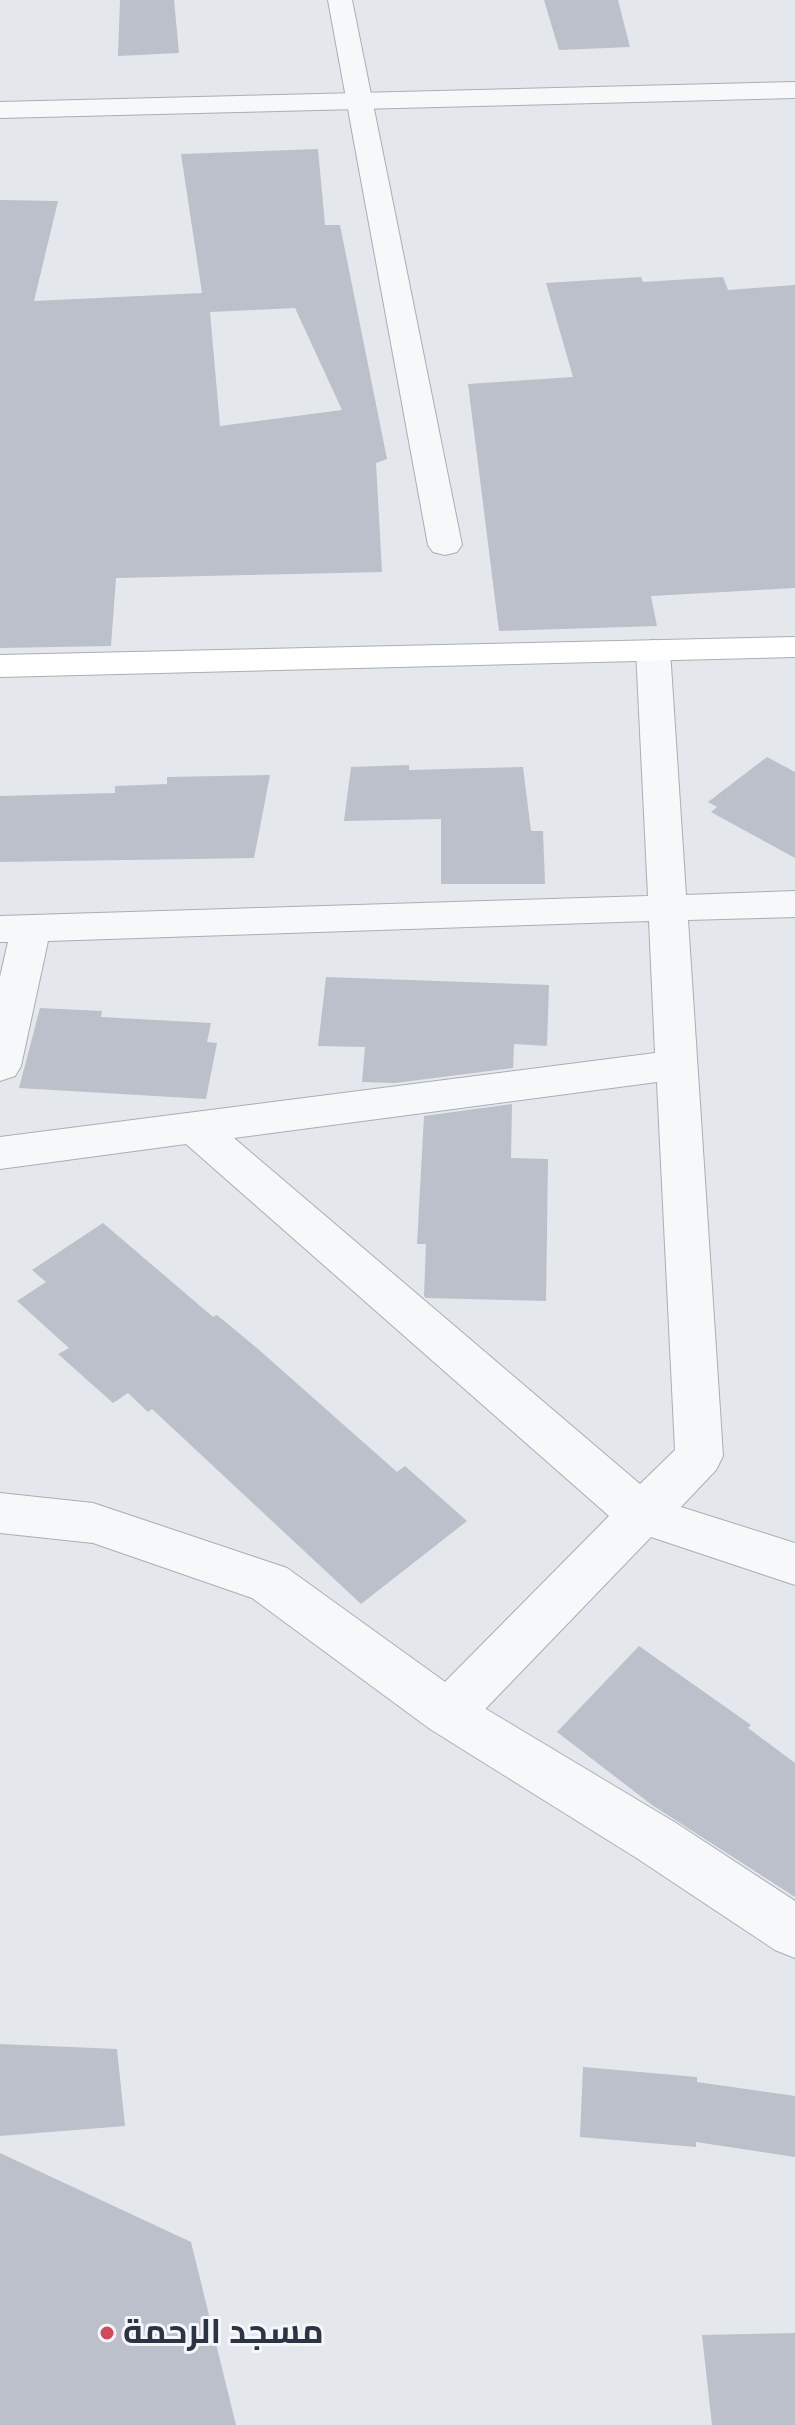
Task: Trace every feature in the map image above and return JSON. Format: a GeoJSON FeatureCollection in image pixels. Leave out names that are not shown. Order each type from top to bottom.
{"type":"FeatureCollection","features":[{"type":"Feature","properties":{"kind":"main road"},"geometry":{"type":"LineString","coordinates":[[0,666],[795,647]]}},
{"type":"Feature","properties":{"kind":"street"},"geometry":{"type":"LineString","coordinates":[[340,0],[445,545]]}},
{"type":"Feature","properties":{"kind":"street"},"geometry":{"type":"LineString","coordinates":[[675,68],[795,65]]}},
{"type":"Feature","properties":{"kind":"street"},"geometry":{"type":"LineString","coordinates":[[629,68],[642,93]]}},
{"type":"Feature","properties":{"kind":"street"},"geometry":{"type":"LineString","coordinates":[[324,74],[357,86],[385,73]]}},
{"type":"Feature","properties":{"kind":"street"},"geometry":{"type":"LineString","coordinates":[[0,110],[357,86],[642,93],[795,90]]}},
{"type":"Feature","properties":{"kind":"street"},"geometry":{"type":"LineString","coordinates":[[448,1713],[699,1456],[653,650]]}},
{"type":"Feature","properties":{"kind":"street"},"geometry":{"type":"LineString","coordinates":[[0,1066],[15,929],[795,904]]}},
{"type":"Feature","properties":{"kind":"street"},"geometry":{"type":"LineString","coordinates":[[0,1153],[676,1065]]}},
{"type":"Feature","properties":{"kind":"street"},"geometry":{"type":"LineString","coordinates":[[195,1128],[641,1514],[795,1564]]}},
{"type":"Feature","properties":{"kind":"street"},"geometry":{"type":"LineString","coordinates":[[0,1513],[93,1523],[269,1583],[448,1713],[657,1841],[795,1932]]}},
{"type":"Feature","properties":{"kind":"building"},"geometry":{"type":"Polygon","coordinates":[[[120,0],[174,0],[179,53],[118,56],[120,0]]]}},
{"type":"Feature","properties":{"kind":"building"},"geometry":{"type":"Polygon","coordinates":[[[544,0],[618,0],[630,47],[559,50],[544,0]]]}},
{"type":"Feature","properties":{"kind":"building"},"geometry":{"type":"Polygon","coordinates":[[[318,149],[325,225],[340,225],[387,459],[376,463],[382,572],[116,578],[111,646],[0,648],[0,200],[58,201],[34,301],[202,293],[181,154],[318,149]],[[295,308],[210,312],[220,426],[342,410],[295,308]]]}},
{"type":"Feature","properties":{"kind":"building"},"geometry":{"type":"Polygon","coordinates":[[[641,277],[643,282],[723,277],[728,290],[795,285],[795,588],[651,596],[657,626],[499,631],[468,384],[573,377],[546,283],[641,277]]]}},
{"type":"Feature","properties":{"kind":"building"},"geometry":{"type":"Polygon","coordinates":[[[767,757],[795,772],[795,858],[711,812],[717,807],[708,802],[767,757]]]}},
{"type":"Feature","properties":{"kind":"building"},"geometry":{"type":"Polygon","coordinates":[[[409,765],[409,770],[523,767],[531,831],[543,831],[545,884],[441,884],[441,819],[344,821],[351,767],[409,765]]]}},
{"type":"Feature","properties":{"kind":"building"},"geometry":{"type":"Polygon","coordinates":[[[270,775],[254,858],[0,862],[0,796],[115,793],[115,786],[167,784],[167,777],[270,775]]]}},
{"type":"Feature","properties":{"kind":"building"},"geometry":{"type":"Polygon","coordinates":[[[326,977],[549,985],[547,1046],[514,1044],[513,1068],[395,1083],[362,1082],[365,1047],[318,1046],[326,977]]]}},
{"type":"Feature","properties":{"kind":"building"},"geometry":{"type":"Polygon","coordinates":[[[40,1008],[102,1011],[101,1017],[211,1023],[207,1042],[217,1043],[206,1099],[19,1088],[40,1008]]]}},
{"type":"Feature","properties":{"kind":"building"},"geometry":{"type":"Polygon","coordinates":[[[512,1104],[511,1158],[548,1159],[546,1301],[426,1298],[426,1244],[417,1244],[424,1116],[512,1104]]]}},
{"type":"Feature","properties":{"kind":"building"},"geometry":{"type":"Polygon","coordinates":[[[103,1223],[213,1317],[217,1315],[258,1349],[397,1472],[405,1466],[467,1521],[361,1604],[152,1409],[148,1412],[128,1393],[113,1403],[58,1354],[69,1348],[17,1301],[46,1282],[32,1270],[103,1223]]]}},
{"type":"Feature","properties":{"kind":"building"},"geometry":{"type":"Polygon","coordinates":[[[639,1646],[751,1725],[748,1728],[795,1763],[795,1897],[652,1805],[557,1732],[639,1646]]]}},
{"type":"Feature","properties":{"kind":"building"},"geometry":{"type":"Polygon","coordinates":[[[0,2044],[117,2049],[125,2126],[0,2136],[0,2044]]]}},
{"type":"Feature","properties":{"kind":"building"},"geometry":{"type":"Polygon","coordinates":[[[583,2067],[697,2077],[697,2082],[795,2096],[795,2157],[696,2142],[696,2147],[580,2137],[583,2067]]]}},
{"type":"Feature","properties":{"kind":"building","name":"مسجد الرحمة"},"geometry":{"type":"Polygon","coordinates":[[[0,2153],[191,2242],[236,2425],[0,2425],[0,2153]]]}},
{"type":"Feature","properties":{"kind":"building"},"geometry":{"type":"Polygon","coordinates":[[[795,2333],[795,2425],[712,2425],[702,2335],[795,2333]]]}},
{"type":"Feature","properties":{"kind":"place","name":"مسجد الرحمة"},"geometry":{"type":"Point","coordinates":[107,2333]}}]}
